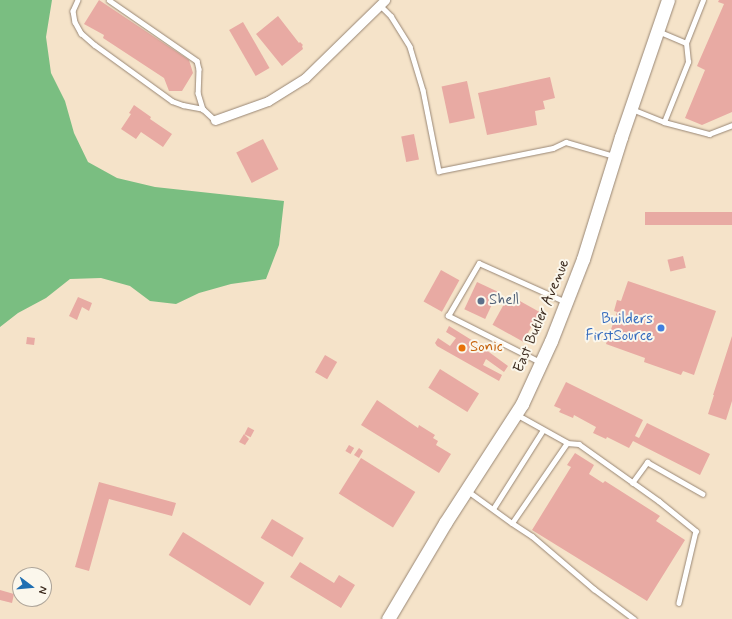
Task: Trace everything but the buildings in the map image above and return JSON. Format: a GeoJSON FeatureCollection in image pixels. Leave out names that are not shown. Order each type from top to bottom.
{"type":"FeatureCollection","features":[{"type":"Feature","properties":{"kind":"main road","name":"East Butler Avenue"},"geometry":{"type":"LineString","coordinates":[[388,619],[411,578],[515,414],[541,363],[583,259],[615,156],[668,0]]}},
{"type":"Feature","properties":{"kind":"street"},"geometry":{"type":"LineString","coordinates":[[215,120],[268,100],[306,78],[382,2]]}},
{"type":"Feature","properties":{"kind":"lane"},"geometry":{"type":"LineString","coordinates":[[78,0],[73,11],[75,22],[81,33],[95,45],[172,101],[203,109]]}},
{"type":"Feature","properties":{"kind":"lane"},"geometry":{"type":"LineString","coordinates":[[109,0],[197,61],[199,69],[198,93],[203,109],[215,120]]}},
{"type":"Feature","properties":{"kind":"lane"},"geometry":{"type":"LineString","coordinates":[[664,122],[688,62],[686,43],[703,0]]}},
{"type":"Feature","properties":{"kind":"lane"},"geometry":{"type":"LineString","coordinates":[[382,2],[410,47],[423,90],[439,171],[553,148],[566,142],[615,156]]}},
{"type":"Feature","properties":{"kind":"lane"},"geometry":{"type":"LineString","coordinates":[[658,31],[686,43]]}},
{"type":"Feature","properties":{"kind":"lane"},"geometry":{"type":"LineString","coordinates":[[631,109],[664,122],[709,134],[732,125]]}},
{"type":"Feature","properties":{"kind":"lane"},"geometry":{"type":"LineString","coordinates":[[541,363],[448,316],[479,263],[566,302]]}},
{"type":"Feature","properties":{"kind":"lane"},"geometry":{"type":"LineString","coordinates":[[515,414],[567,442],[579,444],[659,501],[696,531],[678,603]]}},
{"type":"Feature","properties":{"kind":"lane"},"geometry":{"type":"LineString","coordinates":[[493,509],[543,430]]}},
{"type":"Feature","properties":{"kind":"lane"},"geometry":{"type":"LineString","coordinates":[[512,523],[567,442]]}},
{"type":"Feature","properties":{"kind":"lane"},"geometry":{"type":"LineString","coordinates":[[632,483],[647,462],[703,494]]}},
{"type":"Feature","properties":{"kind":"lane"},"geometry":{"type":"LineString","coordinates":[[466,490],[532,536],[594,589],[634,619]]}},
{"type":"Feature","properties":{"kind":"green space"},"geometry":{"type":"Polygon","coordinates":[[[0,0],[52,0],[46,37],[51,73],[65,101],[74,133],[88,162],[117,178],[155,187],[284,201],[279,245],[266,279],[231,284],[199,293],[176,304],[150,301],[130,286],[101,278],[70,279],[46,298],[18,313],[0,327],[0,0]]]}},
{"type":"Feature","properties":{"kind":"place","name":"Shell"},"geometry":{"type":"Point","coordinates":[481,301]}},
{"type":"Feature","properties":{"kind":"place","name":"Builders FirstSource"},"geometry":{"type":"Point","coordinates":[661,328]}},
{"type":"Feature","properties":{"kind":"place","name":"Sonic"},"geometry":{"type":"Point","coordinates":[462,348]}}]}
